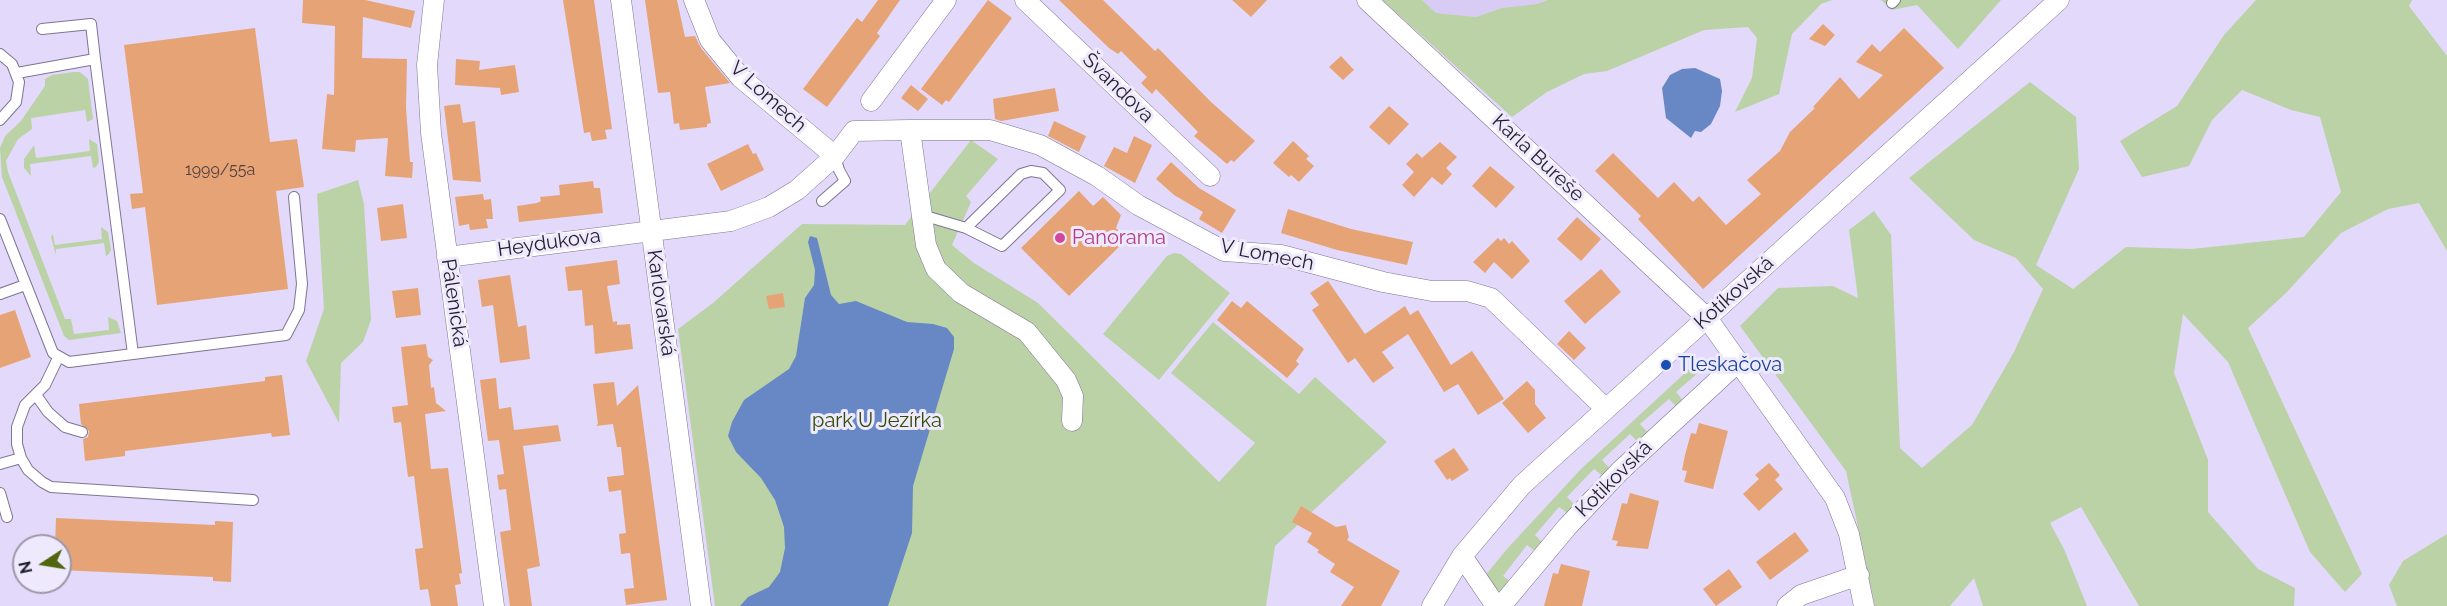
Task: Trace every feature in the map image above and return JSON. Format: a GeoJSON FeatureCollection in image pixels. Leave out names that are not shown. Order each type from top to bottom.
{"type":"FeatureCollection","features":[{"type":"Feature","properties":{"kind":"street","name":"Pálenická"},"geometry":{"type":"LineString","coordinates":[[434,0],[427,65],[431,133],[494,606]]}},
{"type":"Feature","properties":{"kind":"street","name":"Karlovarská"},"geometry":{"type":"LineString","coordinates":[[621,0],[701,606]]}},
{"type":"Feature","properties":{"kind":"street","name":"V Lomech"},"geometry":{"type":"LineString","coordinates":[[694,0],[710,40],[741,78],[835,156]]}},
{"type":"Feature","properties":{"kind":"street"},"geometry":{"type":"LineString","coordinates":[[871,101],[946,0]]}},
{"type":"Feature","properties":{"kind":"street","name":"Švandova"},"geometry":{"type":"LineString","coordinates":[[1025,0],[1210,176]]}},
{"type":"Feature","properties":{"kind":"street","name":"Karla Bureše"},"geometry":{"type":"LineString","coordinates":[[1367,0],[1707,318]]}},
{"type":"Feature","properties":{"kind":"street","name":"Kotíkovská"},"geometry":{"type":"LineString","coordinates":[[1432,606],[1462,556],[1522,484],[2052,2]]}},
{"type":"Feature","properties":{"kind":"street"},"geometry":{"type":"LineString","coordinates":[[910,130],[926,245],[936,269],[961,293],[1027,332],[1066,380],[1073,396],[1072,421]]}},
{"type":"Feature","properties":{"kind":"street","name":"V Lomech"},"geometry":{"type":"LineString","coordinates":[[854,131],[990,130],[1040,145],[1097,176],[1138,205],[1224,251],[1281,255],[1383,282],[1432,291],[1467,291],[1491,298],[1605,408]]}},
{"type":"Feature","properties":{"kind":"street","name":"Heydukova"},"geometry":{"type":"LineString","coordinates":[[447,257],[731,221],[769,207],[797,190],[835,156],[854,131]]}},
{"type":"Feature","properties":{"kind":"street"},"geometry":{"type":"LineString","coordinates":[[1707,318],[1835,498],[1849,534],[1864,606]]}},
{"type":"Feature","properties":{"kind":"street","name":"Kotikovská"},"geometry":{"type":"LineString","coordinates":[[1501,606],[1567,527],[1620,471],[1738,362]]}},
{"type":"Feature","properties":{"kind":"street"},"geometry":{"type":"LineString","coordinates":[[1462,556],[1496,606]]}},
{"type":"Feature","properties":{"kind":"street"},"geometry":{"type":"LineString","coordinates":[[1787,606],[1801,595],[1859,575]]}},
{"type":"Feature","properties":{"kind":"lane"},"geometry":{"type":"LineString","coordinates":[[42,29],[91,24],[133,354]]}},
{"type":"Feature","properties":{"kind":"lane"},"geometry":{"type":"LineString","coordinates":[[0,54],[12,64],[19,82],[16,102],[0,120]]}},
{"type":"Feature","properties":{"kind":"lane"},"geometry":{"type":"LineString","coordinates":[[17,73],[95,59]]}},
{"type":"Feature","properties":{"kind":"lane"},"geometry":{"type":"LineString","coordinates":[[822,201],[845,181],[835,156]]}},
{"type":"Feature","properties":{"kind":"lane"},"geometry":{"type":"LineString","coordinates":[[922,214],[966,228],[1002,246],[1060,190],[1043,174],[1031,171],[1021,174],[966,228]]}},
{"type":"Feature","properties":{"kind":"lane"},"geometry":{"type":"LineString","coordinates":[[0,219],[48,345],[58,358],[69,362],[286,335],[299,310],[302,284],[294,197]]}},
{"type":"Feature","properties":{"kind":"lane"},"geometry":{"type":"LineString","coordinates":[[0,294],[25,285]]}},
{"type":"Feature","properties":{"kind":"lane"},"geometry":{"type":"LineString","coordinates":[[58,358],[51,376],[26,405],[20,417],[17,444],[21,458],[33,475],[51,487],[253,500]]}},
{"type":"Feature","properties":{"kind":"lane"},"geometry":{"type":"LineString","coordinates":[[36,395],[48,412],[65,428],[82,432]]}},
{"type":"Feature","properties":{"kind":"lane"},"geometry":{"type":"LineString","coordinates":[[0,464],[21,458]]}},
{"type":"Feature","properties":{"kind":"lane"},"geometry":{"type":"LineString","coordinates":[[0,493],[7,517]]}},
{"type":"Feature","properties":{"kind":"shaded area"},"geometry":{"type":"Polygon","coordinates":[[[1422,0],[1548,0],[1537,4],[1502,8],[1476,17],[1436,13],[1422,0]]]}},
{"type":"Feature","properties":{"kind":"green space"},"geometry":{"type":"Polygon","coordinates":[[[1382,0],[1422,0],[1436,13],[1476,17],[1502,8],[1537,4],[1548,0],[1832,0],[1821,4],[1792,34],[1779,94],[1735,112],[1752,78],[1757,38],[1748,27],[1704,30],[1607,71],[1584,74],[1547,92],[1512,117],[1382,0]]]}},
{"type":"Feature","properties":{"kind":"green space"},"geometry":{"type":"Polygon","coordinates":[[[1881,0],[2001,0],[1958,49],[1917,5],[1892,10],[1881,0]]]}},
{"type":"Feature","properties":{"kind":"green space"},"geometry":{"type":"Polygon","coordinates":[[[2256,0],[2412,0],[2409,6],[2447,56],[2447,251],[2419,203],[2388,209],[2341,233],[2286,293],[2248,328],[2362,574],[2345,592],[2310,552],[2228,362],[2183,314],[2174,373],[2208,460],[2208,512],[2258,569],[2295,588],[2294,606],[2139,606],[2081,507],[2050,523],[2064,549],[2087,606],[1983,606],[1974,578],[1950,606],[1875,606],[1846,471],[1740,326],[1778,288],[1833,286],[1858,298],[1849,230],[1874,211],[1891,235],[1900,448],[1922,468],[1972,425],[2014,352],[2043,289],[2016,258],[1974,240],[1909,178],[2030,82],[2076,117],[2079,169],[2036,265],[2073,289],[2126,247],[2192,249],[2304,237],[2341,192],[2320,117],[2291,110],[2242,90],[2212,120],[2189,166],[2142,177],[2120,141],[2177,106],[2224,35],[2256,0]]]}},
{"type":"Feature","properties":{"kind":"green space"},"geometry":{"type":"Polygon","coordinates":[[[80,72],[88,79],[93,119],[87,122],[85,110],[31,118],[32,129],[18,139],[6,161],[8,172],[65,319],[71,319],[74,334],[109,330],[108,317],[117,321],[121,333],[69,340],[64,336],[2,177],[0,148],[5,136],[21,121],[45,86],[45,79],[52,75],[80,72]]]}},
{"type":"Feature","properties":{"kind":"green space"},"geometry":{"type":"Polygon","coordinates":[[[89,139],[97,144],[99,162],[96,167],[93,168],[91,156],[30,164],[31,176],[24,168],[24,159],[34,145],[36,158],[90,151],[89,139]]]}},
{"type":"Feature","properties":{"kind":"green space","name":"park U Jezírka"},"geometry":{"type":"Polygon","coordinates":[[[971,140],[998,159],[966,196],[971,202],[952,245],[974,263],[1038,303],[1219,482],[1255,443],[1171,373],[1213,322],[1299,394],[1315,377],[1387,442],[1275,546],[1266,606],[715,606],[678,329],[713,303],[802,224],[905,225],[971,140]]]}},
{"type":"Feature","properties":{"kind":"green space"},"geometry":{"type":"Polygon","coordinates":[[[358,180],[364,204],[371,320],[363,342],[341,363],[339,423],[306,361],[324,309],[317,194],[358,180]]]}},
{"type":"Feature","properties":{"kind":"green space"},"geometry":{"type":"Polygon","coordinates":[[[101,227],[108,232],[111,250],[108,255],[106,256],[104,243],[56,249],[56,255],[51,237],[53,234],[55,245],[102,239],[101,227]]]}},
{"type":"Feature","properties":{"kind":"green space"},"geometry":{"type":"Polygon","coordinates":[[[1174,253],[1181,254],[1230,293],[1159,380],[1103,334],[1167,256],[1174,253]]]}},
{"type":"Feature","properties":{"kind":"green space"},"geometry":{"type":"Polygon","coordinates":[[[1706,358],[1719,370],[1713,371],[1707,365],[1676,392],[1685,403],[1679,409],[1669,399],[1640,424],[1650,435],[1640,444],[1630,434],[1602,460],[1612,471],[1605,478],[1594,469],[1567,497],[1577,507],[1570,515],[1559,507],[1535,535],[1545,545],[1538,553],[1527,545],[1503,576],[1511,582],[1503,593],[1484,577],[1581,469],[1698,361],[1706,358]]]}},
{"type":"Feature","properties":{"kind":"green space"},"geometry":{"type":"Polygon","coordinates":[[[2447,534],[2447,606],[2397,606],[2389,585],[2403,561],[2447,534]]]}},
{"type":"Feature","properties":{"kind":"water"},"geometry":{"type":"Polygon","coordinates":[[[1695,68],[1720,79],[1722,91],[1720,106],[1711,124],[1701,132],[1695,131],[1691,138],[1666,118],[1662,88],[1670,75],[1682,69],[1695,68]]]}},
{"type":"Feature","properties":{"kind":"water"},"geometry":{"type":"Polygon","coordinates":[[[810,236],[817,238],[831,295],[839,304],[856,301],[907,322],[933,324],[947,328],[954,337],[954,349],[913,486],[912,533],[888,606],[740,606],[748,597],[769,587],[780,572],[785,548],[784,527],[775,500],[761,478],[736,452],[728,436],[732,422],[744,400],[789,369],[796,356],[805,298],[814,285],[815,270],[808,242],[810,236]]]}},
{"type":"Feature","properties":{"kind":"building"},"geometry":{"type":"Polygon","coordinates":[[[303,0],[365,0],[415,11],[411,28],[363,17],[362,58],[407,59],[406,108],[410,162],[413,162],[412,178],[385,176],[388,138],[356,140],[355,152],[322,149],[327,94],[334,95],[335,26],[302,23],[303,0]]]}},
{"type":"Feature","properties":{"kind":"building"},"geometry":{"type":"Polygon","coordinates":[[[563,0],[594,0],[612,129],[605,130],[607,139],[592,141],[590,132],[584,133],[563,0]]]}},
{"type":"Feature","properties":{"kind":"building"},"geometry":{"type":"Polygon","coordinates":[[[645,0],[677,0],[685,37],[695,36],[701,48],[730,83],[705,87],[711,123],[707,124],[707,127],[680,130],[679,123],[674,124],[670,92],[658,93],[645,0]]]}},
{"type":"Feature","properties":{"kind":"building"},"geometry":{"type":"Polygon","coordinates":[[[878,0],[900,0],[877,33],[880,36],[827,107],[803,89],[857,18],[862,22],[878,0]]]}},
{"type":"Feature","properties":{"kind":"building"},"geometry":{"type":"Polygon","coordinates":[[[988,0],[1012,18],[949,102],[946,100],[942,105],[921,89],[988,0]]]}},
{"type":"Feature","properties":{"kind":"building"},"geometry":{"type":"Polygon","coordinates":[[[1059,0],[1103,0],[1155,51],[1158,48],[1211,102],[1255,141],[1234,162],[1231,160],[1227,164],[1194,136],[1198,132],[1156,89],[1152,94],[1141,83],[1147,77],[1121,51],[1118,54],[1109,48],[1059,0]]]}},
{"type":"Feature","properties":{"kind":"building"},"geometry":{"type":"Polygon","coordinates":[[[1232,0],[1267,0],[1251,17],[1232,0]]]}},
{"type":"Feature","properties":{"kind":"building"},"geometry":{"type":"Polygon","coordinates":[[[1823,24],[1835,35],[1825,46],[1809,39],[1823,24]]]}},
{"type":"Feature","properties":{"kind":"building"},"geometry":{"type":"Polygon","coordinates":[[[255,28],[270,142],[297,139],[304,187],[276,191],[288,289],[157,305],[145,207],[132,209],[130,194],[143,193],[124,45],[255,28]]]}},
{"type":"Feature","properties":{"kind":"building"},"geometry":{"type":"Polygon","coordinates":[[[1904,28],[1944,68],[1703,289],[1638,219],[1641,216],[1595,171],[1613,153],[1658,198],[1674,182],[1693,202],[1699,196],[1726,225],[1761,194],[1747,180],[1780,151],[1790,132],[1815,108],[1813,107],[1840,77],[1859,99],[1883,75],[1856,62],[1872,44],[1880,52],[1904,28]]]}},
{"type":"Feature","properties":{"kind":"building"},"geometry":{"type":"Polygon","coordinates":[[[1341,56],[1354,70],[1343,80],[1329,67],[1341,56]]]}},
{"type":"Feature","properties":{"kind":"building"},"geometry":{"type":"Polygon","coordinates":[[[456,59],[480,61],[479,70],[515,65],[519,92],[501,95],[500,88],[455,85],[456,59]]]}},
{"type":"Feature","properties":{"kind":"building"},"geometry":{"type":"Polygon","coordinates":[[[911,85],[928,99],[918,111],[901,98],[911,85]]]}},
{"type":"Feature","properties":{"kind":"building"},"geometry":{"type":"Polygon","coordinates":[[[1055,88],[1059,111],[1001,121],[995,119],[993,99],[1055,88]]]}},
{"type":"Feature","properties":{"kind":"building"},"geometry":{"type":"Polygon","coordinates":[[[460,104],[463,123],[475,121],[481,182],[453,180],[444,106],[460,104]]]}},
{"type":"Feature","properties":{"kind":"building"},"geometry":{"type":"Polygon","coordinates":[[[1389,106],[1409,124],[1389,145],[1369,127],[1389,106]]]}},
{"type":"Feature","properties":{"kind":"building"},"geometry":{"type":"Polygon","coordinates":[[[1054,121],[1086,136],[1079,152],[1048,136],[1054,121]]]}},
{"type":"Feature","properties":{"kind":"building"},"geometry":{"type":"Polygon","coordinates":[[[1134,136],[1152,145],[1135,183],[1104,166],[1114,147],[1127,153],[1134,136]]]}},
{"type":"Feature","properties":{"kind":"building"},"geometry":{"type":"Polygon","coordinates":[[[1293,141],[1309,156],[1306,159],[1314,166],[1299,182],[1291,175],[1289,177],[1273,163],[1293,141]]]}},
{"type":"Feature","properties":{"kind":"building"},"geometry":{"type":"Polygon","coordinates":[[[1440,142],[1457,157],[1446,168],[1452,174],[1442,185],[1432,177],[1414,197],[1402,185],[1414,172],[1406,164],[1417,153],[1422,158],[1440,142]]]}},
{"type":"Feature","properties":{"kind":"building"},"geometry":{"type":"Polygon","coordinates":[[[748,144],[753,154],[756,153],[764,170],[721,191],[707,164],[748,144]]]}},
{"type":"Feature","properties":{"kind":"building"},"geometry":{"type":"Polygon","coordinates":[[[1171,162],[1199,188],[1236,210],[1222,233],[1199,219],[1203,212],[1174,195],[1156,179],[1171,162]]]}},
{"type":"Feature","properties":{"kind":"building"},"geometry":{"type":"Polygon","coordinates":[[[1490,166],[1515,187],[1496,208],[1472,186],[1490,166]]]}},
{"type":"Feature","properties":{"kind":"building"},"geometry":{"type":"Polygon","coordinates":[[[593,181],[594,188],[600,188],[603,213],[519,222],[517,206],[537,203],[541,201],[540,197],[560,195],[559,185],[593,181]]]}},
{"type":"Feature","properties":{"kind":"building"},"geometry":{"type":"Polygon","coordinates":[[[1079,191],[1093,206],[1103,197],[1121,215],[1116,228],[1127,239],[1069,296],[1021,248],[1079,191]]]}},
{"type":"Feature","properties":{"kind":"building"},"geometry":{"type":"Polygon","coordinates":[[[483,194],[484,200],[491,199],[493,219],[486,219],[488,228],[470,230],[469,224],[459,226],[455,197],[483,194]]]}},
{"type":"Feature","properties":{"kind":"building"},"geometry":{"type":"Polygon","coordinates":[[[403,204],[407,238],[381,241],[377,208],[403,204]]]}},
{"type":"Feature","properties":{"kind":"building"},"geometry":{"type":"Polygon","coordinates":[[[1288,209],[1351,229],[1413,242],[1407,265],[1337,250],[1281,233],[1288,209]]]}},
{"type":"Feature","properties":{"kind":"building"},"geometry":{"type":"Polygon","coordinates":[[[1577,217],[1601,239],[1581,261],[1557,239],[1577,217]]]}},
{"type":"Feature","properties":{"kind":"building"},"geometry":{"type":"Polygon","coordinates":[[[1498,238],[1501,241],[1504,238],[1509,244],[1512,241],[1530,261],[1512,279],[1494,262],[1485,273],[1473,262],[1498,238]]]}},
{"type":"Feature","properties":{"kind":"building"},"geometry":{"type":"Polygon","coordinates":[[[617,260],[620,284],[607,286],[613,322],[617,321],[617,325],[630,324],[633,349],[595,354],[593,325],[585,326],[582,290],[568,291],[565,267],[617,260]]]}},
{"type":"Feature","properties":{"kind":"building"},"geometry":{"type":"Polygon","coordinates":[[[1601,269],[1621,292],[1585,324],[1564,301],[1601,269]]]}},
{"type":"Feature","properties":{"kind":"building"},"geometry":{"type":"Polygon","coordinates":[[[510,275],[518,327],[526,325],[530,359],[500,363],[493,305],[482,307],[478,280],[510,275]]]}},
{"type":"Feature","properties":{"kind":"building"},"geometry":{"type":"Polygon","coordinates":[[[1328,281],[1365,334],[1405,306],[1410,315],[1418,310],[1451,365],[1472,351],[1504,399],[1478,415],[1458,384],[1444,392],[1408,334],[1382,352],[1394,368],[1373,383],[1355,358],[1348,363],[1312,310],[1319,305],[1310,293],[1328,281]]]}},
{"type":"Feature","properties":{"kind":"building"},"geometry":{"type":"Polygon","coordinates":[[[418,288],[421,315],[396,318],[392,291],[418,288]]]}},
{"type":"Feature","properties":{"kind":"building"},"geometry":{"type":"Polygon","coordinates":[[[783,293],[785,307],[769,309],[766,296],[783,293]]]}},
{"type":"Feature","properties":{"kind":"building"},"geometry":{"type":"Polygon","coordinates":[[[1232,301],[1241,308],[1247,301],[1304,349],[1296,361],[1299,364],[1287,378],[1217,320],[1232,301]]]}},
{"type":"Feature","properties":{"kind":"building"},"geometry":{"type":"Polygon","coordinates":[[[15,310],[31,357],[0,368],[0,315],[15,310]]]}},
{"type":"Feature","properties":{"kind":"building"},"geometry":{"type":"Polygon","coordinates":[[[1569,331],[1586,348],[1574,360],[1557,344],[1569,331]]]}},
{"type":"Feature","properties":{"kind":"building"},"geometry":{"type":"Polygon","coordinates":[[[426,344],[428,357],[433,360],[429,365],[431,388],[434,387],[436,403],[446,411],[425,414],[431,469],[448,468],[462,573],[459,574],[461,584],[455,585],[458,606],[431,606],[428,589],[420,590],[415,549],[423,548],[414,476],[408,477],[401,422],[394,423],[392,407],[408,405],[401,347],[426,344]]]}},
{"type":"Feature","properties":{"kind":"building"},"geometry":{"type":"Polygon","coordinates":[[[282,375],[290,435],[272,437],[271,433],[125,451],[125,456],[85,461],[83,439],[88,437],[89,431],[81,424],[79,404],[265,381],[265,377],[282,375]]]}},
{"type":"Feature","properties":{"kind":"building"},"geometry":{"type":"Polygon","coordinates":[[[496,378],[499,409],[511,407],[514,430],[558,425],[561,441],[523,446],[540,566],[527,569],[532,606],[510,606],[500,532],[511,530],[506,489],[499,490],[497,475],[504,474],[499,440],[488,441],[480,380],[496,378]]]}},
{"type":"Feature","properties":{"kind":"building"},"geometry":{"type":"Polygon","coordinates":[[[1527,381],[1535,390],[1535,404],[1546,418],[1528,433],[1502,403],[1527,381]]]}},
{"type":"Feature","properties":{"kind":"building"},"geometry":{"type":"Polygon","coordinates":[[[614,382],[617,406],[638,385],[667,600],[626,605],[624,589],[634,588],[630,553],[621,554],[619,534],[626,533],[621,490],[609,492],[607,477],[624,475],[621,447],[617,447],[613,424],[596,426],[598,424],[593,384],[614,382]]]}},
{"type":"Feature","properties":{"kind":"building"},"geometry":{"type":"Polygon","coordinates":[[[1699,423],[1728,431],[1713,489],[1684,482],[1687,471],[1682,470],[1685,455],[1691,433],[1696,434],[1699,423]]]}},
{"type":"Feature","properties":{"kind":"building"},"geometry":{"type":"Polygon","coordinates":[[[1454,448],[1469,470],[1452,481],[1450,478],[1447,480],[1434,461],[1454,448]]]}},
{"type":"Feature","properties":{"kind":"building"},"geometry":{"type":"Polygon","coordinates":[[[1769,463],[1780,475],[1775,480],[1783,489],[1759,511],[1743,494],[1759,479],[1755,475],[1769,463]]]}},
{"type":"Feature","properties":{"kind":"building"},"geometry":{"type":"Polygon","coordinates":[[[1630,493],[1659,501],[1648,549],[1616,546],[1618,541],[1612,540],[1622,503],[1627,504],[1630,493]]]}},
{"type":"Feature","properties":{"kind":"building"},"geometry":{"type":"Polygon","coordinates":[[[1301,506],[1336,527],[1346,525],[1349,537],[1347,540],[1400,571],[1381,606],[1341,606],[1354,587],[1330,572],[1335,564],[1307,542],[1312,533],[1292,522],[1301,506]]]}},
{"type":"Feature","properties":{"kind":"building"},"geometry":{"type":"Polygon","coordinates":[[[56,518],[215,525],[215,521],[233,522],[231,582],[213,581],[213,577],[72,571],[72,534],[55,534],[56,518]]]}},
{"type":"Feature","properties":{"kind":"building"},"geometry":{"type":"Polygon","coordinates":[[[1795,532],[1809,551],[1770,580],[1756,562],[1795,532]]]}},
{"type":"Feature","properties":{"kind":"building"},"geometry":{"type":"Polygon","coordinates":[[[1561,564],[1590,571],[1582,606],[1544,606],[1553,573],[1558,574],[1561,564]]]}},
{"type":"Feature","properties":{"kind":"building"},"geometry":{"type":"Polygon","coordinates":[[[1729,569],[1742,587],[1716,606],[1703,589],[1729,569]]]}},
{"type":"Feature","properties":{"kind":"place","name":"Panorama"},"geometry":{"type":"Point","coordinates":[1060,238]}},
{"type":"Feature","properties":{"kind":"place","name":"Tleskačova"},"geometry":{"type":"Point","coordinates":[1666,365]}}]}
